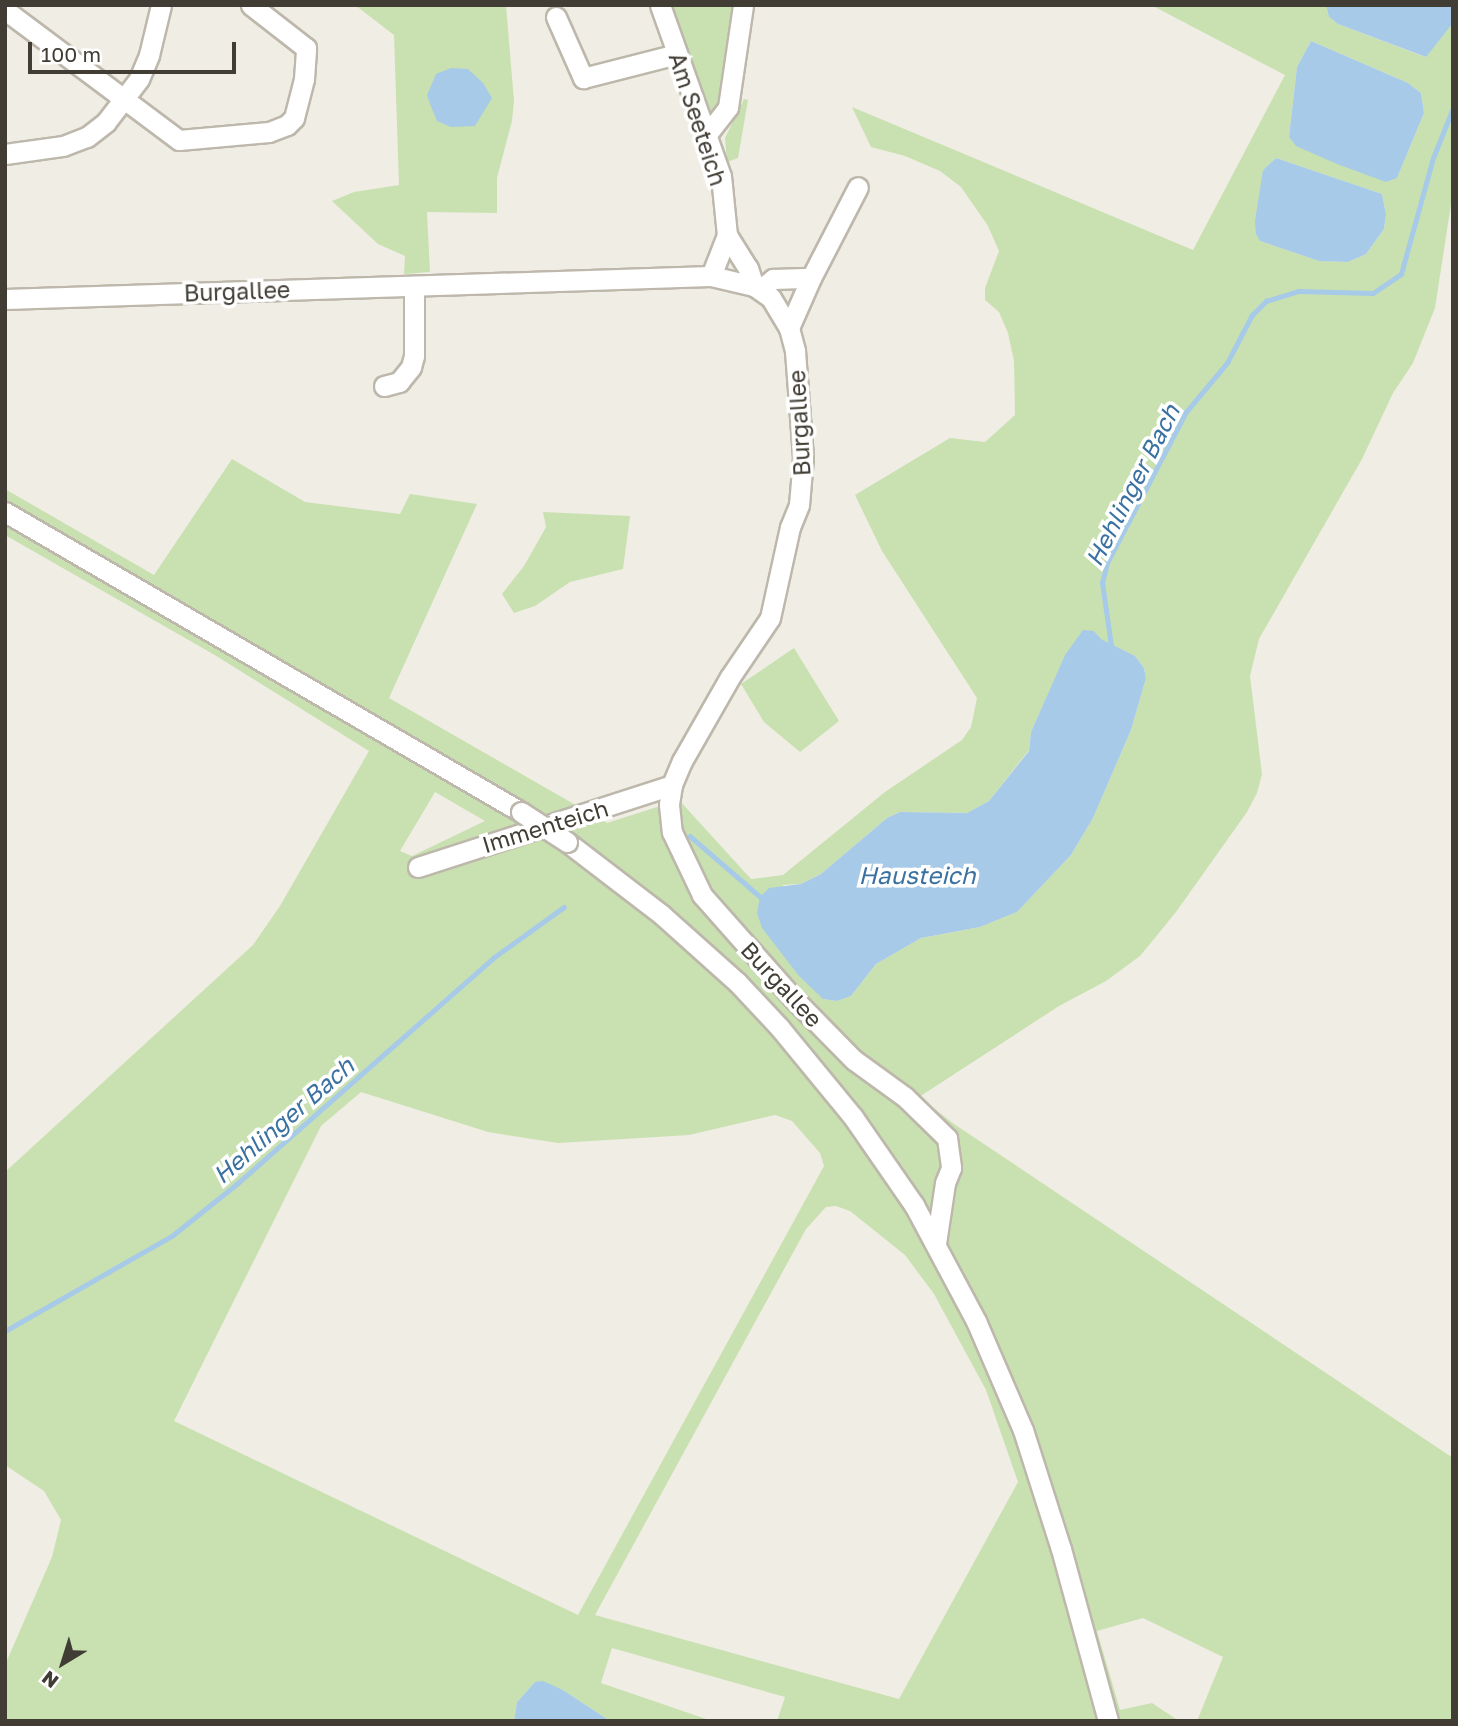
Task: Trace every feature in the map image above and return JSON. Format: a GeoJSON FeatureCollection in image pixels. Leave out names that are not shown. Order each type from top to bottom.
{"type":"FeatureCollection","features":[{"type":"Feature","properties":{"kind":"street"},"geometry":{"type":"LineString","coordinates":[[5,154],[63,146],[87,138],[106,122],[139,79],[149,55],[161,5]]}},
{"type":"Feature","properties":{"kind":"street"},"geometry":{"type":"LineString","coordinates":[[5,10],[179,141],[269,132],[287,125],[295,118],[304,79],[306,48],[251,5]]}},
{"type":"Feature","properties":{"kind":"street","name":"Am Seeteich"},"geometry":{"type":"LineString","coordinates":[[660,5],[708,133],[721,176],[727,235],[758,287]]}},
{"type":"Feature","properties":{"kind":"street"},"geometry":{"type":"LineString","coordinates":[[708,133],[728,107],[743,5]]}},
{"type":"Feature","properties":{"kind":"street"},"geometry":{"type":"LineString","coordinates":[[556,17],[583,78],[677,54]]}},
{"type":"Feature","properties":{"kind":"street"},"geometry":{"type":"LineString","coordinates":[[789,328],[811,278],[858,187]]}},
{"type":"Feature","properties":{"kind":"street","name":"Am Seeteich"},"geometry":{"type":"LineString","coordinates":[[711,275],[727,235]]}},
{"type":"Feature","properties":{"kind":"street","name":"Burgallee"},"geometry":{"type":"LineString","coordinates":[[5,299],[711,275],[758,287],[771,298],[789,328],[795,351],[803,485],[783,555],[772,612],[710,713],[672,785],[669,805],[672,832],[702,895],[832,1039],[854,1060],[905,1097],[947,1138],[951,1168],[945,1183],[936,1244]]}},
{"type":"Feature","properties":{"kind":"street"},"geometry":{"type":"LineString","coordinates":[[758,287],[773,279],[811,278]]}},
{"type":"Feature","properties":{"kind":"street"},"geometry":{"type":"LineString","coordinates":[[384,386],[399,382],[411,367],[414,356],[414,286]]}},
{"type":"Feature","properties":{"kind":"street"},"geometry":{"type":"LineString","coordinates":[[5,512],[521,812],[567,842],[662,915],[737,982],[831,1089],[914,1205],[976,1321],[1023,1430],[1061,1549],[1108,1721]]}},
{"type":"Feature","properties":{"kind":"street","name":"Immenteich"},"geometry":{"type":"LineString","coordinates":[[418,866],[672,785]]}},
{"type":"Feature","properties":{"kind":"street"},"geometry":{"type":"LineString","coordinates":[[914,1205],[945,1183]]}},
{"type":"Feature","properties":{"kind":"green space"},"geometry":{"type":"Polygon","coordinates":[[[355,5],[506,5],[514,101],[512,121],[497,178],[497,213],[427,212],[430,272],[404,274],[405,256],[378,244],[332,201],[354,192],[399,185],[394,35],[355,5]]]}},
{"type":"Feature","properties":{"kind":"green space"},"geometry":{"type":"Polygon","coordinates":[[[668,5],[738,5],[727,98],[709,117],[668,5]]]}},
{"type":"Feature","properties":{"kind":"green space"},"geometry":{"type":"Polygon","coordinates":[[[1151,5],[1326,5],[1329,17],[1338,24],[1425,57],[1453,23],[1453,191],[1435,308],[1413,363],[1393,393],[1362,459],[1259,639],[1250,676],[1262,774],[1257,793],[1247,812],[1176,912],[1140,956],[1106,981],[1059,1006],[919,1097],[954,1124],[1453,1458],[1453,1721],[1197,1721],[1223,1657],[1143,1618],[1097,1631],[1120,1710],[1152,1703],[1179,1721],[777,1721],[785,1697],[612,1648],[601,1683],[712,1721],[610,1721],[563,1690],[535,1682],[517,1702],[514,1721],[5,1721],[5,1665],[52,1557],[61,1520],[44,1491],[5,1465],[5,1172],[253,945],[280,906],[369,751],[213,654],[5,535],[5,489],[154,575],[232,459],[305,502],[400,514],[410,494],[477,504],[389,698],[607,823],[679,800],[751,879],[783,875],[885,792],[962,740],[971,727],[977,698],[882,551],[855,495],[950,438],[985,442],[1015,415],[1014,361],[1008,333],[999,312],[985,300],[985,288],[999,251],[988,226],[961,187],[940,171],[905,156],[871,147],[852,107],[1193,250],[1285,75],[1151,5]],[[1311,41],[1297,67],[1289,137],[1397,178],[1424,113],[1421,93],[1408,83],[1311,41]],[[1276,158],[1263,170],[1260,241],[1319,261],[1348,262],[1366,254],[1384,229],[1386,214],[1382,194],[1276,158]],[[1094,631],[1065,656],[1031,732],[1029,750],[989,801],[967,813],[900,812],[887,818],[821,874],[801,884],[783,885],[823,999],[837,1001],[851,996],[876,964],[921,938],[980,927],[1017,912],[1071,855],[1093,818],[1131,730],[1146,678],[1144,668],[1135,656],[1100,639],[1094,631]],[[435,792],[400,851],[412,856],[485,821],[435,792]],[[361,1092],[321,1126],[174,1421],[578,1615],[824,1166],[820,1153],[792,1121],[775,1115],[689,1135],[558,1143],[488,1132],[361,1092]],[[836,1206],[826,1207],[806,1229],[595,1615],[899,1699],[1018,1482],[986,1390],[934,1294],[905,1255],[850,1211],[836,1206]]]}},
{"type":"Feature","properties":{"kind":"green space"},"geometry":{"type":"Polygon","coordinates":[[[744,99],[748,100],[738,158],[727,162],[725,138],[744,99]]]}},
{"type":"Feature","properties":{"kind":"green space"},"geometry":{"type":"Polygon","coordinates":[[[543,512],[630,516],[623,569],[570,582],[535,606],[514,613],[502,594],[524,566],[546,527],[543,512]]]}},
{"type":"Feature","properties":{"kind":"green space"},"geometry":{"type":"Polygon","coordinates":[[[794,648],[839,721],[800,752],[764,722],[741,684],[794,648]]]}},
{"type":"Feature","properties":{"kind":"water"},"geometry":{"type":"Polygon","coordinates":[[[1326,5],[1453,5],[1453,23],[1426,57],[1338,24],[1329,17],[1326,5]]]}},
{"type":"Feature","properties":{"kind":"water"},"geometry":{"type":"Polygon","coordinates":[[[1311,41],[1408,83],[1421,93],[1424,113],[1397,178],[1386,182],[1337,164],[1296,146],[1289,137],[1297,67],[1311,41]]]}},
{"type":"Feature","properties":{"kind":"water"},"geometry":{"type":"Polygon","coordinates":[[[451,68],[468,69],[483,83],[492,98],[475,126],[451,127],[437,121],[427,95],[436,74],[451,68]]]}},
{"type":"Feature","properties":{"kind":"water"},"geometry":{"type":"Polygon","coordinates":[[[1276,158],[1382,194],[1386,214],[1384,229],[1366,254],[1348,262],[1319,261],[1260,241],[1256,234],[1255,221],[1263,170],[1276,158]]]}},
{"type":"Feature","properties":{"kind":"water","name":"Hausteich"},"geometry":{"type":"Polygon","coordinates":[[[1083,630],[1094,631],[1101,639],[1135,656],[1144,668],[1146,678],[1131,730],[1093,818],[1071,855],[1017,912],[980,927],[921,938],[876,964],[851,996],[837,1001],[823,999],[799,976],[762,928],[757,913],[760,897],[769,888],[801,884],[821,874],[887,818],[900,812],[967,813],[989,801],[1029,751],[1031,732],[1065,655],[1083,630]]]}},
{"type":"Feature","properties":{"kind":"water"},"geometry":{"type":"Polygon","coordinates":[[[543,1681],[563,1690],[610,1721],[514,1721],[517,1702],[535,1682],[543,1681]]]}},
{"type":"Feature","properties":{"kind":"waterway","name":"Hehlinger Bach"},"geometry":{"type":"LineString","coordinates":[[1111,646],[1102,583],[1107,563],[1186,412],[1227,363],[1252,315],[1266,301],[1299,291],[1373,293],[1401,274],[1433,158],[1453,108]]}},
{"type":"Feature","properties":{"kind":"waterway","name":"Hehlinger Bach"},"geometry":{"type":"LineString","coordinates":[[690,836],[763,899]]}},
{"type":"Feature","properties":{"kind":"waterway","name":"Hehlinger Bach"},"geometry":{"type":"LineString","coordinates":[[5,1331],[173,1235],[238,1183],[493,958],[564,907]]}}]}
